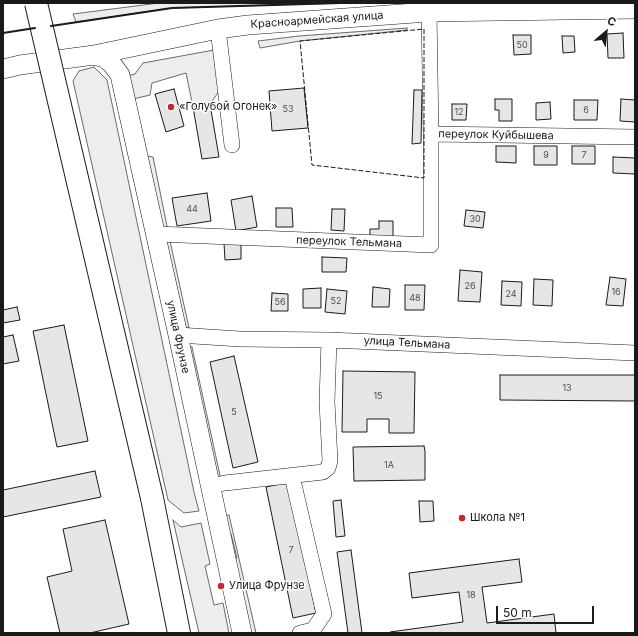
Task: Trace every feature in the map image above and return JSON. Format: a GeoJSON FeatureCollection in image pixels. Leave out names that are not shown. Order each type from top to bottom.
{"type":"FeatureCollection","features":[{"type":"Feature","properties":{"kind":"highway"},"geometry":{"type":"LineString","coordinates":[[36,3],[152,498],[179,633]]}},
{"type":"Feature","properties":{"kind":"main road","name":"Красноармейская улица"},"geometry":{"type":"LineString","coordinates":[[3,69],[20,65],[94,55],[218,29],[279,23],[429,12],[635,9]]}},
{"type":"Feature","properties":{"kind":"main road"},"geometry":{"type":"LineString","coordinates":[[120,75],[124,65],[130,58],[154,42]]}},
{"type":"Feature","properties":{"kind":"main road","name":"улица Фрунзе"},"geometry":{"type":"LineString","coordinates":[[94,55],[105,58],[112,64],[120,75],[156,234],[242,633]]}},
{"type":"Feature","properties":{"kind":"street","name":"переулок Куйбышева"},"geometry":{"type":"LineString","coordinates":[[429,12],[431,134],[635,137]]}},
{"type":"Feature","properties":{"kind":"street"},"geometry":{"type":"LineString","coordinates":[[218,29],[232,145]]}},
{"type":"Feature","properties":{"kind":"street","name":"переулок Тельмана"},"geometry":{"type":"LineString","coordinates":[[156,234],[431,245],[431,134]]}},
{"type":"Feature","properties":{"kind":"street","name":"улица Тельмана"},"geometry":{"type":"LineString","coordinates":[[178,335],[635,353]]}},
{"type":"Feature","properties":{"kind":"street"},"geometry":{"type":"LineString","coordinates":[[210,486],[323,472],[328,468],[330,461],[327,402],[329,340]]}},
{"type":"Feature","properties":{"kind":"street"},"geometry":{"type":"LineString","coordinates":[[292,476],[324,614],[309,632]]}},
{"type":"Feature","properties":{"kind":"shaded area"},"geometry":{"type":"Polygon","coordinates":[[[159,3],[341,3],[172,8],[76,22],[73,14],[159,3]]]}},
{"type":"Feature","properties":{"kind":"shaded area"},"geometry":{"type":"Polygon","coordinates":[[[407,28],[407,30],[300,41],[260,48],[258,41],[299,36],[407,28]]]}},
{"type":"Feature","properties":{"kind":"shaded area"},"geometry":{"type":"Polygon","coordinates":[[[214,50],[220,90],[210,104],[193,107],[186,73],[152,83],[150,95],[129,100],[127,76],[135,74],[143,63],[214,50]]]}},
{"type":"Feature","properties":{"kind":"shaded area"},"geometry":{"type":"Polygon","coordinates":[[[94,67],[107,80],[199,511],[184,513],[168,500],[73,81],[79,71],[94,67]]]}},
{"type":"Feature","properties":{"kind":"shaded area"},"geometry":{"type":"Polygon","coordinates":[[[143,155],[153,157],[168,231],[162,231],[143,155]]]}},
{"type":"Feature","properties":{"kind":"shaded area"},"geometry":{"type":"Polygon","coordinates":[[[170,241],[189,328],[182,328],[163,242],[170,241]]]}},
{"type":"Feature","properties":{"kind":"shaded area"},"geometry":{"type":"Polygon","coordinates":[[[192,347],[221,480],[216,481],[184,348],[192,347]]]}},
{"type":"Feature","properties":{"kind":"shaded area"},"geometry":{"type":"Polygon","coordinates":[[[229,515],[256,633],[250,633],[234,560],[237,558],[231,534],[227,534],[224,517],[229,515]]]}},
{"type":"Feature","properties":{"kind":"shaded area"},"geometry":{"type":"Polygon","coordinates":[[[173,520],[181,527],[201,523],[210,564],[205,566],[214,605],[223,603],[229,633],[199,633],[173,520]]]}},
{"type":"Feature","properties":{"kind":"building"},"geometry":{"type":"Polygon","coordinates":[[[623,33],[624,58],[608,58],[607,34],[623,33]]]}},
{"type":"Feature","properties":{"kind":"building"},"geometry":{"type":"Polygon","coordinates":[[[513,35],[531,35],[531,54],[514,55],[513,35]]]}},
{"type":"Feature","properties":{"kind":"building"},"geometry":{"type":"Polygon","coordinates":[[[562,36],[574,36],[575,52],[563,53],[562,36]]]}},
{"type":"Feature","properties":{"kind":"building"},"geometry":{"type":"Polygon","coordinates":[[[304,88],[308,128],[272,131],[269,91],[304,88]]]}},
{"type":"Feature","properties":{"kind":"building"},"geometry":{"type":"Polygon","coordinates":[[[174,89],[184,126],[166,132],[155,94],[174,89]]]}},
{"type":"Feature","properties":{"kind":"building"},"geometry":{"type":"Polygon","coordinates":[[[414,90],[422,90],[421,143],[412,144],[414,90]]]}},
{"type":"Feature","properties":{"kind":"building"},"geometry":{"type":"Polygon","coordinates":[[[495,99],[512,99],[512,121],[499,121],[499,110],[495,110],[495,99]]]}},
{"type":"Feature","properties":{"kind":"building"},"geometry":{"type":"Polygon","coordinates":[[[621,99],[635,100],[635,122],[620,121],[621,99]]]}},
{"type":"Feature","properties":{"kind":"building"},"geometry":{"type":"Polygon","coordinates":[[[574,100],[598,100],[597,120],[574,120],[574,100]]]}},
{"type":"Feature","properties":{"kind":"building"},"geometry":{"type":"Polygon","coordinates":[[[550,102],[551,119],[536,120],[536,103],[550,102]]]}},
{"type":"Feature","properties":{"kind":"building"},"geometry":{"type":"Polygon","coordinates":[[[210,104],[219,157],[202,159],[193,107],[210,104]]]}},
{"type":"Feature","properties":{"kind":"building"},"geometry":{"type":"Polygon","coordinates":[[[452,104],[467,104],[466,120],[452,120],[452,104]]]}},
{"type":"Feature","properties":{"kind":"building"},"geometry":{"type":"Polygon","coordinates":[[[496,146],[516,146],[516,163],[496,162],[496,146]]]}},
{"type":"Feature","properties":{"kind":"building"},"geometry":{"type":"Polygon","coordinates":[[[534,146],[557,146],[557,165],[534,165],[534,146]]]}},
{"type":"Feature","properties":{"kind":"building"},"geometry":{"type":"Polygon","coordinates":[[[572,146],[595,146],[595,164],[572,164],[572,146]]]}},
{"type":"Feature","properties":{"kind":"building"},"geometry":{"type":"Polygon","coordinates":[[[613,157],[635,158],[635,174],[613,173],[613,157]]]}},
{"type":"Feature","properties":{"kind":"building"},"geometry":{"type":"Polygon","coordinates":[[[207,193],[211,221],[177,226],[172,198],[207,193]]]}},
{"type":"Feature","properties":{"kind":"building"},"geometry":{"type":"Polygon","coordinates":[[[252,196],[257,227],[236,231],[231,200],[252,196]]]}},
{"type":"Feature","properties":{"kind":"building"},"geometry":{"type":"Polygon","coordinates":[[[276,208],[292,208],[293,227],[276,227],[276,208]]]}},
{"type":"Feature","properties":{"kind":"building"},"geometry":{"type":"Polygon","coordinates":[[[332,209],[345,209],[344,231],[331,230],[332,209]]]}},
{"type":"Feature","properties":{"kind":"building"},"geometry":{"type":"Polygon","coordinates":[[[466,210],[485,212],[483,228],[464,226],[466,210]]]}},
{"type":"Feature","properties":{"kind":"building"},"geometry":{"type":"Polygon","coordinates":[[[379,221],[393,221],[393,239],[370,239],[370,229],[379,229],[379,221]]]}},
{"type":"Feature","properties":{"kind":"building"},"geometry":{"type":"Polygon","coordinates":[[[224,243],[241,243],[241,259],[225,260],[224,243]]]}},
{"type":"Feature","properties":{"kind":"building"},"geometry":{"type":"Polygon","coordinates":[[[322,257],[347,258],[346,272],[322,272],[322,257]]]}},
{"type":"Feature","properties":{"kind":"building"},"geometry":{"type":"Polygon","coordinates":[[[460,270],[482,272],[480,302],[458,301],[460,270]]]}},
{"type":"Feature","properties":{"kind":"building"},"geometry":{"type":"Polygon","coordinates":[[[610,277],[626,279],[623,306],[606,305],[610,277]]]}},
{"type":"Feature","properties":{"kind":"building"},"geometry":{"type":"Polygon","coordinates":[[[534,279],[553,280],[552,306],[533,305],[534,279]]]}},
{"type":"Feature","properties":{"kind":"building"},"geometry":{"type":"Polygon","coordinates":[[[502,281],[522,282],[521,306],[501,305],[502,281]]]}},
{"type":"Feature","properties":{"kind":"building"},"geometry":{"type":"Polygon","coordinates":[[[405,285],[425,285],[424,310],[405,310],[405,285]]]}},
{"type":"Feature","properties":{"kind":"building"},"geometry":{"type":"Polygon","coordinates":[[[373,287],[390,289],[389,307],[372,307],[373,287]]]}},
{"type":"Feature","properties":{"kind":"building"},"geometry":{"type":"Polygon","coordinates":[[[321,288],[321,308],[303,308],[303,289],[321,288]]]}},
{"type":"Feature","properties":{"kind":"building"},"geometry":{"type":"Polygon","coordinates":[[[327,289],[347,291],[345,314],[325,312],[327,289]]]}},
{"type":"Feature","properties":{"kind":"building"},"geometry":{"type":"Polygon","coordinates":[[[272,293],[288,294],[288,311],[271,311],[272,293]]]}},
{"type":"Feature","properties":{"kind":"building"},"geometry":{"type":"Polygon","coordinates":[[[17,307],[20,320],[3,323],[3,310],[17,307]]]}},
{"type":"Feature","properties":{"kind":"building"},"geometry":{"type":"Polygon","coordinates":[[[64,325],[88,441],[57,447],[33,331],[64,325]]]}},
{"type":"Feature","properties":{"kind":"building"},"geometry":{"type":"Polygon","coordinates":[[[13,335],[19,361],[3,364],[3,337],[13,335]]]}},
{"type":"Feature","properties":{"kind":"building"},"geometry":{"type":"Polygon","coordinates":[[[234,356],[258,462],[233,468],[210,362],[234,356]]]}},
{"type":"Feature","properties":{"kind":"building"},"geometry":{"type":"Polygon","coordinates":[[[343,371],[415,372],[414,433],[389,433],[389,419],[367,419],[367,432],[342,432],[343,371]]]}},
{"type":"Feature","properties":{"kind":"building"},"geometry":{"type":"Polygon","coordinates":[[[500,375],[635,375],[635,401],[500,400],[500,375]]]}},
{"type":"Feature","properties":{"kind":"building"},"geometry":{"type":"Polygon","coordinates":[[[424,446],[425,480],[354,481],[353,447],[424,446]]]}},
{"type":"Feature","properties":{"kind":"building"},"geometry":{"type":"Polygon","coordinates":[[[95,471],[101,497],[3,517],[3,490],[95,471]]]}},
{"type":"Feature","properties":{"kind":"building"},"geometry":{"type":"Polygon","coordinates":[[[289,482],[316,613],[293,618],[266,487],[289,482]]]}},
{"type":"Feature","properties":{"kind":"building"},"geometry":{"type":"Polygon","coordinates":[[[341,500],[345,536],[336,537],[333,501],[341,500]]]}},
{"type":"Feature","properties":{"kind":"building"},"geometry":{"type":"Polygon","coordinates":[[[419,501],[433,501],[434,521],[420,522],[419,501]]]}},
{"type":"Feature","properties":{"kind":"building"},"geometry":{"type":"Polygon","coordinates":[[[105,520],[129,624],[90,633],[60,633],[47,577],[72,571],[63,529],[105,520]]]}},
{"type":"Feature","properties":{"kind":"building"},"geometry":{"type":"Polygon","coordinates":[[[351,550],[362,633],[348,633],[337,552],[351,550]]]}},
{"type":"Feature","properties":{"kind":"building"},"geometry":{"type":"Polygon","coordinates":[[[519,559],[522,582],[482,587],[487,623],[554,614],[556,633],[390,633],[463,622],[459,592],[412,598],[409,573],[519,559]]]}},
{"type":"Feature","properties":{"kind":"fence"},"geometry":{"type":"LineString","coordinates":[[424,29],[424,178],[312,165],[300,41],[424,29]]}},
{"type":"Feature","properties":{"kind":"wall"},"geometry":{"type":"LineString","coordinates":[[51,26],[172,8],[341,3]]}},
{"type":"Feature","properties":{"kind":"wall"},"geometry":{"type":"LineString","coordinates":[[3,33],[35,28]]}},
{"type":"Feature","properties":{"kind":"place","name":"«Голубой Огонек»"},"geometry":{"type":"Point","coordinates":[171,107]}},
{"type":"Feature","properties":{"kind":"place","name":"Школа №1"},"geometry":{"type":"Point","coordinates":[462,518]}},
{"type":"Feature","properties":{"kind":"place","name":"Улица Фрунзе"},"geometry":{"type":"Point","coordinates":[221,586]}}]}
